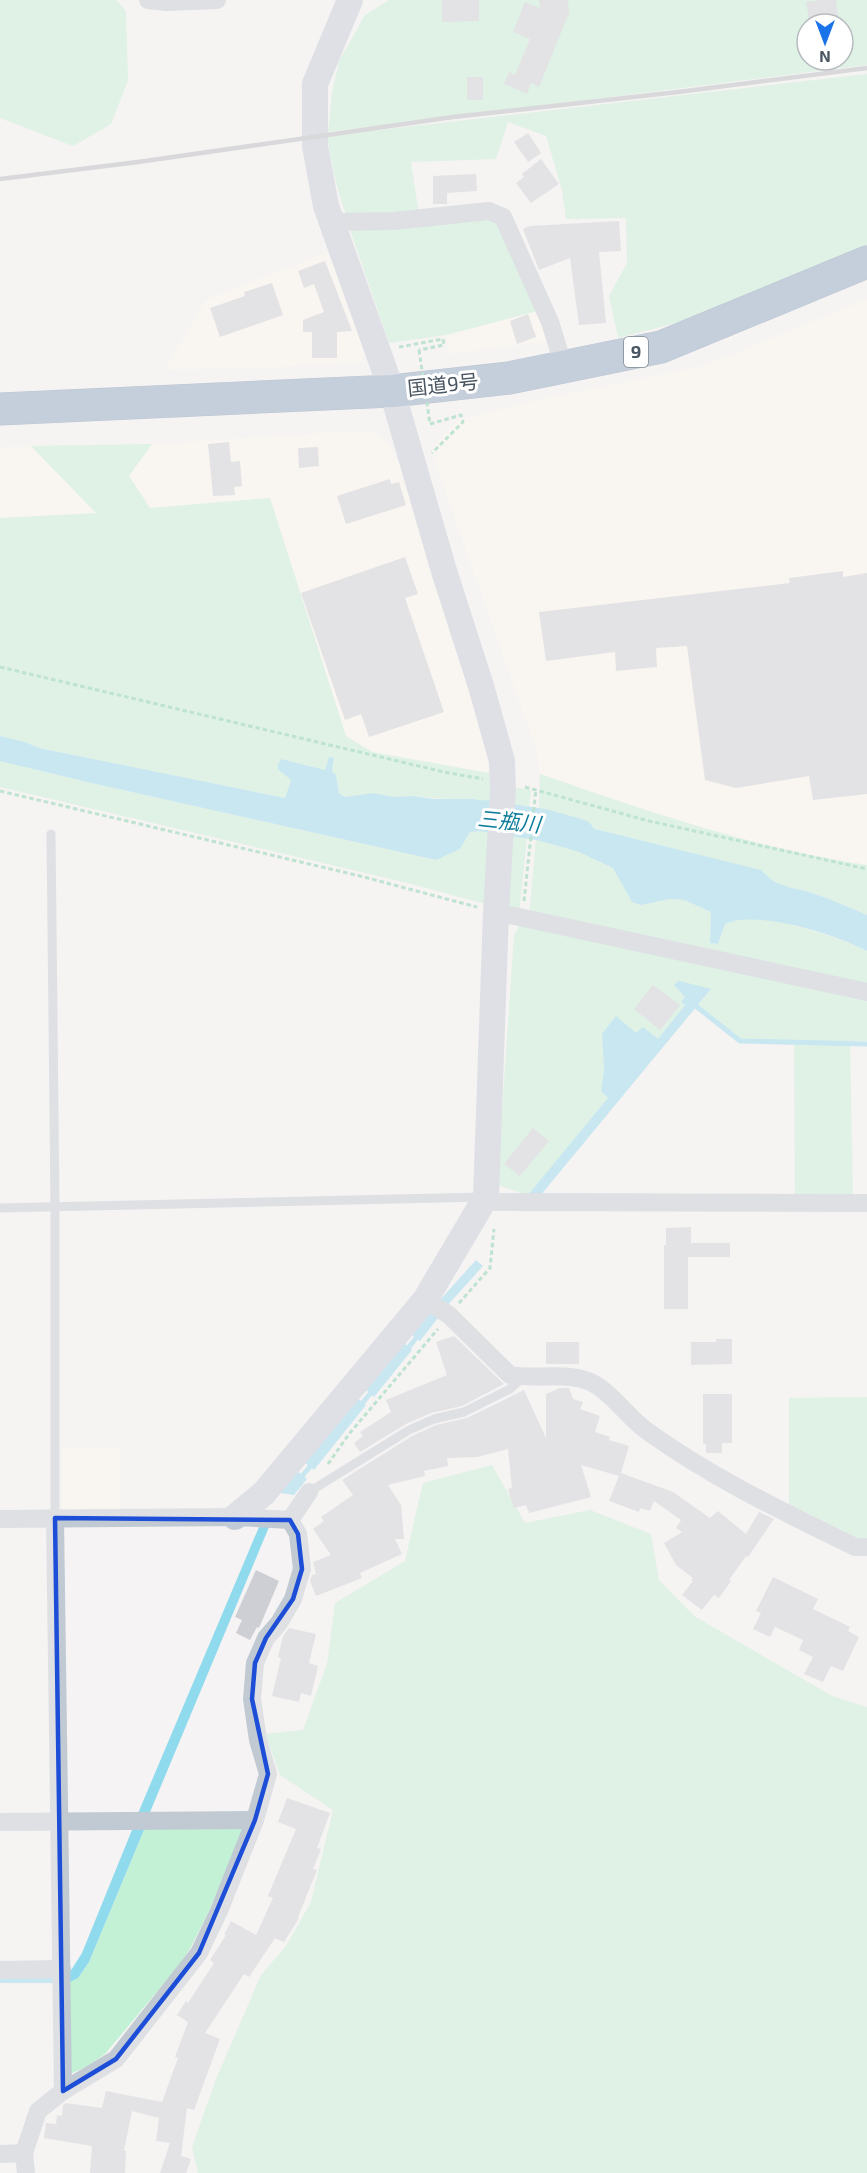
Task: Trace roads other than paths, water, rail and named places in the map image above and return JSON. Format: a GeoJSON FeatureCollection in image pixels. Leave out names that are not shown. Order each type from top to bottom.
{"type":"FeatureCollection","features":[{"type":"Feature","properties":{"kind":"highway","name":"国道9号"},"geometry":{"type":"LineString","coordinates":[[0,409],[392,391],[509,378],[661,347],[867,262]]}},
{"type":"Feature","properties":{"kind":"street"},"geometry":{"type":"LineString","coordinates":[[148,0],[167,2],[217,0]]}},
{"type":"Feature","properties":{"kind":"street"},"geometry":{"type":"LineString","coordinates":[[235,1517],[264,1494],[438,1308],[491,1200],[496,912],[503,787],[502,761],[482,686],[444,571],[392,391],[326,206],[315,146],[315,84],[350,0]]}},
{"type":"Feature","properties":{"kind":"street"},"geometry":{"type":"LineString","coordinates":[[332,222],[394,221],[489,211],[504,218],[550,322],[564,367]]}},
{"type":"Feature","properties":{"kind":"street"},"geometry":{"type":"LineString","coordinates":[[496,912],[867,992]]}},
{"type":"Feature","properties":{"kind":"street"},"geometry":{"type":"LineString","coordinates":[[491,1200],[867,1203]]}},
{"type":"Feature","properties":{"kind":"street"},"geometry":{"type":"LineString","coordinates":[[438,1308],[510,1375],[575,1377],[596,1385],[646,1430],[739,1489],[855,1547],[867,1547]]}},
{"type":"Feature","properties":{"kind":"street"},"geometry":{"type":"LineString","coordinates":[[290,1520],[309,1492]]}},
{"type":"Feature","properties":{"kind":"street"},"geometry":{"type":"LineString","coordinates":[[0,1519],[235,1517],[290,1520]]}},
{"type":"Feature","properties":{"kind":"street"},"geometry":{"type":"LineString","coordinates":[[55,1518],[63,2091]]}},
{"type":"Feature","properties":{"kind":"street"},"geometry":{"type":"LineString","coordinates":[[26,2173],[24,2153],[38,2111],[63,2091],[116,2060],[200,1953],[255,1820],[268,1774],[258,1740],[252,1699],[255,1663],[266,1638],[279,1623],[293,1599],[302,1569],[298,1534],[290,1520]]}},
{"type":"Feature","properties":{"kind":"street"},"geometry":{"type":"LineString","coordinates":[[0,1822],[255,1820]]}},
{"type":"Feature","properties":{"kind":"street"},"geometry":{"type":"LineString","coordinates":[[0,1970],[62,1969]]}},
{"type":"Feature","properties":{"kind":"street"},"geometry":{"type":"LineString","coordinates":[[0,2154],[24,2153]]}},
{"type":"Feature","properties":{"kind":"lane"},"geometry":{"type":"LineString","coordinates":[[51,834],[55,1207],[55,1518]]}},
{"type":"Feature","properties":{"kind":"lane"},"geometry":{"type":"LineString","coordinates":[[0,1208],[491,1200]]}},
{"type":"Feature","properties":{"kind":"lane"},"geometry":{"type":"LineString","coordinates":[[309,1492],[409,1430],[434,1419],[464,1412],[510,1389],[523,1377]]}},
{"type":"Feature","properties":{"kind":"water"},"geometry":{"type":"Polygon","coordinates":[[[0,736],[39,748],[285,798],[291,780],[278,769],[281,759],[325,770],[329,757],[334,758],[332,771],[336,775],[339,793],[345,797],[373,793],[395,797],[473,799],[494,803],[493,830],[470,832],[460,849],[436,860],[0,761],[0,736]]]}},
{"type":"Feature","properties":{"kind":"water"},"geometry":{"type":"Polygon","coordinates":[[[512,806],[529,809],[527,838],[510,836],[512,806]]]}},
{"type":"Feature","properties":{"kind":"water"},"geometry":{"type":"Polygon","coordinates":[[[539,811],[595,829],[761,870],[780,884],[822,896],[867,915],[867,951],[817,931],[756,920],[739,920],[725,924],[718,944],[710,943],[711,912],[684,900],[670,899],[641,905],[632,902],[613,868],[566,846],[536,839],[539,811]]]}},
{"type":"Feature","properties":{"kind":"water"},"geometry":{"type":"Polygon","coordinates":[[[679,981],[711,989],[535,1202],[528,1195],[608,1098],[601,1091],[604,1070],[602,1034],[616,1016],[636,1033],[643,1027],[658,1039],[685,1005],[681,1002],[685,997],[674,985],[679,981]]]}},
{"type":"Feature","properties":{"kind":"water"},"geometry":{"type":"Polygon","coordinates":[[[476,1260],[483,1266],[446,1307],[439,1301],[476,1260]]]}},
{"type":"Feature","properties":{"kind":"water"},"geometry":{"type":"Polygon","coordinates":[[[429,1311],[438,1318],[420,1341],[411,1334],[429,1311]]]}},
{"type":"Feature","properties":{"kind":"water"},"geometry":{"type":"Polygon","coordinates":[[[403,1342],[412,1350],[374,1397],[365,1389],[403,1342]]]}},
{"type":"Feature","properties":{"kind":"water"},"geometry":{"type":"Polygon","coordinates":[[[357,1398],[366,1405],[314,1470],[305,1463],[357,1398]]]}},
{"type":"Feature","properties":{"kind":"water"},"geometry":{"type":"Polygon","coordinates":[[[297,1471],[307,1479],[294,1495],[280,1493],[297,1471]]]}},
{"type":"Feature","properties":{"kind":"water"},"geometry":{"type":"Polygon","coordinates":[[[259,1527],[269,1527],[148,1817],[136,1818],[259,1527]]]}},
{"type":"Feature","properties":{"kind":"water"},"geometry":{"type":"Polygon","coordinates":[[[134,1825],[146,1825],[89,1962],[78,1978],[68,1983],[68,1975],[82,1953],[134,1825]]]}},
{"type":"Feature","properties":{"kind":"water"},"geometry":{"type":"Polygon","coordinates":[[[58,1974],[58,1983],[0,1983],[0,1975],[58,1974]]]}},
{"type":"Feature","properties":{"kind":"waterway","name":"三瓶川"},"geometry":{"type":"LineString","coordinates":[[487,816],[543,825],[579,835]]}},
{"type":"Feature","properties":{"kind":"waterway"},"geometry":{"type":"LineString","coordinates":[[697,1007],[740,1041],[867,1044]]}},
{"type":"Feature","properties":{"kind":"waterway"},"geometry":{"type":"LineString","coordinates":[[405,1352],[420,1333]]}},
{"type":"Feature","properties":{"kind":"waterway"},"geometry":{"type":"LineString","coordinates":[[359,1407],[374,1389]]}},
{"type":"Feature","properties":{"kind":"waterway"},"geometry":{"type":"LineString","coordinates":[[298,1481],[313,1463]]}},
{"type":"Feature","properties":{"kind":"railway"},"geometry":{"type":"LineString","coordinates":[[0,179],[138,162],[453,117],[867,68]]}}]}
